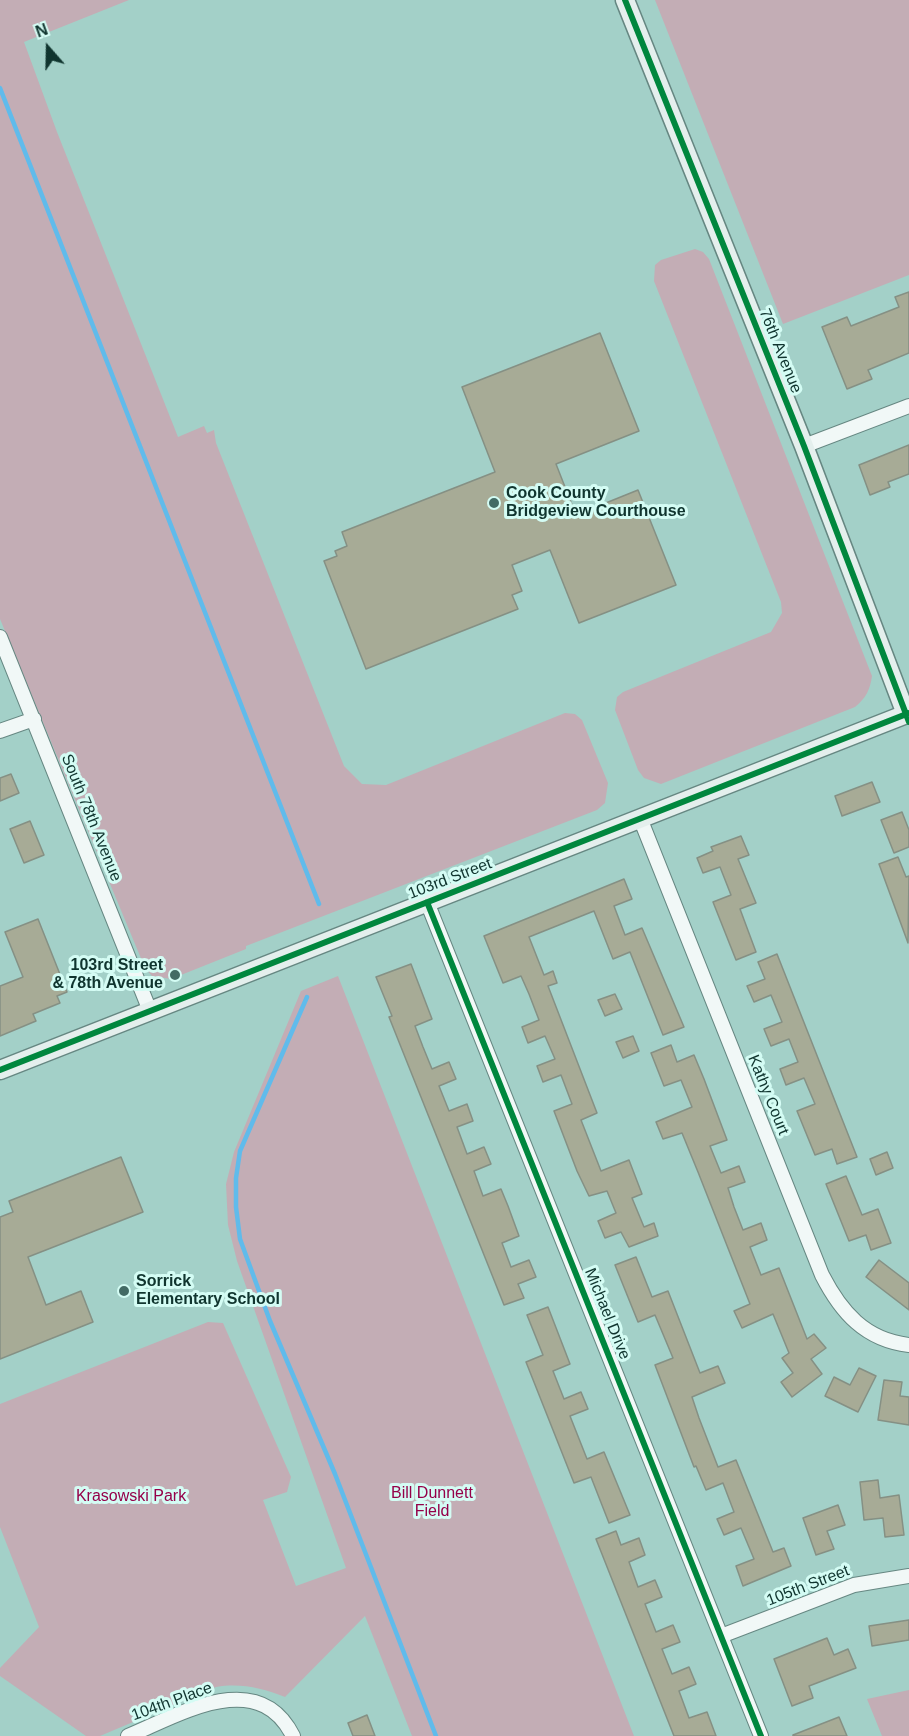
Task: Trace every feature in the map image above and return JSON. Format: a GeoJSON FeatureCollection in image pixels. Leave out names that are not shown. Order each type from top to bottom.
{"type":"FeatureCollection","features":[{"type":"Feature","properties":{"kind":"street","name":"76th Avenue"},"geometry":{"type":"LineString","coordinates":[[625,0],[804,446],[908,716]]}},
{"type":"Feature","properties":{"kind":"street"},"geometry":{"type":"LineString","coordinates":[[804,446],[909,406]]}},
{"type":"Feature","properties":{"kind":"street","name":"South 78th Avenue"},"geometry":{"type":"LineString","coordinates":[[0,637],[150,1011]]}},
{"type":"Feature","properties":{"kind":"street","name":"103rd Street"},"geometry":{"type":"LineString","coordinates":[[0,1070],[640,818],[908,716]]}},
{"type":"Feature","properties":{"kind":"street"},"geometry":{"type":"LineString","coordinates":[[0,731],[34,718]]}},
{"type":"Feature","properties":{"kind":"street","name":"Kathy Court"},"geometry":{"type":"LineString","coordinates":[[640,818],[822,1275],[836,1302],[852,1320],[870,1333],[893,1343],[909,1345]]}},
{"type":"Feature","properties":{"kind":"street","name":"Michael Drive"},"geometry":{"type":"LineString","coordinates":[[427,902],[761,1736]]}},
{"type":"Feature","properties":{"kind":"street","name":"105th Street"},"geometry":{"type":"LineString","coordinates":[[721,1636],[854,1585],[909,1576]]}},
{"type":"Feature","properties":{"kind":"street","name":"104th Place"},"geometry":{"type":"LineString","coordinates":[[128,1736],[214,1702],[246,1699],[263,1704],[288,1725],[293,1736]]}},
{"type":"Feature","properties":{"kind":"green space"},"geometry":{"type":"Polygon","coordinates":[[[0,0],[129,0],[24,42],[57,132],[178,437],[204,426],[207,433],[214,430],[216,443],[344,766],[362,784],[386,785],[565,713],[575,714],[582,720],[608,783],[605,803],[597,810],[246,946],[246,949],[171,979],[152,976],[145,968],[0,619],[0,0]]]}},
{"type":"Feature","properties":{"kind":"green space"},"geometry":{"type":"Polygon","coordinates":[[[655,0],[909,0],[909,275],[783,324],[655,0]]]}},
{"type":"Feature","properties":{"kind":"green space"},"geometry":{"type":"Polygon","coordinates":[[[695,249],[703,252],[709,259],[872,676],[867,693],[855,707],[661,784],[644,778],[638,770],[615,710],[617,697],[623,692],[771,632],[782,613],[781,602],[654,281],[655,265],[661,260],[695,249]]]}},
{"type":"Feature","properties":{"kind":"green space"},"geometry":{"type":"Polygon","coordinates":[[[338,976],[634,1736],[412,1736],[365,1616],[285,1697],[251,1687],[216,1687],[100,1736],[86,1736],[0,1676],[0,1668],[39,1627],[0,1527],[0,1404],[208,1322],[223,1323],[291,1477],[287,1492],[263,1500],[296,1586],[346,1568],[237,1261],[228,1225],[226,1184],[234,1152],[301,991],[338,976]]]}},
{"type":"Feature","properties":{"kind":"green space"},"geometry":{"type":"Polygon","coordinates":[[[909,1690],[909,1736],[882,1736],[867,1699],[909,1690]]]}},
{"type":"Feature","properties":{"kind":"building"},"geometry":{"type":"Polygon","coordinates":[[[909,292],[909,353],[868,370],[872,379],[847,389],[822,327],[847,317],[851,326],[899,307],[895,297],[909,292]]]}},
{"type":"Feature","properties":{"kind":"building","name":"Cook County Bridgeview Courthouse"},"geometry":{"type":"Polygon","coordinates":[[[600,333],[639,431],[556,464],[576,515],[638,490],[676,585],[579,623],[550,550],[512,565],[522,591],[512,595],[518,609],[366,669],[324,561],[337,556],[335,551],[347,546],[342,532],[495,472],[462,387],[600,333]]]}},
{"type":"Feature","properties":{"kind":"building"},"geometry":{"type":"Polygon","coordinates":[[[909,445],[909,474],[888,482],[890,487],[870,495],[859,465],[909,445]]]}},
{"type":"Feature","properties":{"kind":"building"},"geometry":{"type":"Polygon","coordinates":[[[11,774],[19,793],[0,801],[0,778],[11,774]]]}},
{"type":"Feature","properties":{"kind":"building"},"geometry":{"type":"Polygon","coordinates":[[[872,782],[880,802],[842,816],[835,796],[872,782]]]}},
{"type":"Feature","properties":{"kind":"building"},"geometry":{"type":"Polygon","coordinates":[[[902,812],[909,830],[909,847],[894,853],[881,820],[902,812]]]}},
{"type":"Feature","properties":{"kind":"building"},"geometry":{"type":"Polygon","coordinates":[[[30,821],[44,855],[24,863],[10,829],[30,821]]]}},
{"type":"Feature","properties":{"kind":"building"},"geometry":{"type":"Polygon","coordinates":[[[741,836],[749,855],[738,859],[756,903],[740,909],[756,952],[736,960],[713,902],[731,895],[720,867],[703,873],[697,858],[713,851],[711,847],[741,836]]]}},
{"type":"Feature","properties":{"kind":"building"},"geometry":{"type":"Polygon","coordinates":[[[898,857],[906,877],[909,876],[908,943],[879,864],[898,857]]]}},
{"type":"Feature","properties":{"kind":"building"},"geometry":{"type":"Polygon","coordinates":[[[624,879],[632,899],[614,906],[625,935],[642,928],[684,1027],[663,1035],[630,952],[613,959],[594,911],[529,937],[544,975],[553,971],[557,983],[548,986],[597,1113],[581,1120],[601,1171],[629,1160],[642,1194],[632,1198],[644,1227],[654,1223],[658,1236],[629,1247],[621,1232],[605,1238],[598,1221],[616,1213],[607,1191],[589,1196],[577,1171],[554,1111],[572,1104],[561,1075],[543,1082],[537,1066],[555,1059],[545,1036],[528,1043],[522,1027],[539,1020],[529,994],[521,976],[503,983],[484,936],[624,879]]]}},
{"type":"Feature","properties":{"kind":"building"},"geometry":{"type":"Polygon","coordinates":[[[38,919],[67,992],[57,996],[60,1003],[33,1014],[36,1021],[0,1036],[0,986],[23,977],[5,932],[38,919]]]}},
{"type":"Feature","properties":{"kind":"building"},"geometry":{"type":"Polygon","coordinates":[[[777,954],[857,1157],[837,1164],[832,1149],[815,1155],[797,1111],[815,1104],[804,1078],[786,1085],[780,1069],[798,1062],[789,1039],[771,1046],[764,1029],[782,1022],[771,995],[754,1002],[747,986],[765,979],[758,962],[777,954]]]}},
{"type":"Feature","properties":{"kind":"building"},"geometry":{"type":"Polygon","coordinates":[[[411,964],[432,1019],[415,1026],[423,1047],[432,1069],[449,1062],[456,1079],[439,1086],[449,1111],[467,1104],[473,1121],[457,1127],[467,1154],[484,1147],[491,1164],[474,1171],[483,1196],[501,1189],[508,1206],[519,1236],[502,1243],[511,1267],[529,1260],[536,1277],[518,1284],[524,1298],[504,1305],[389,1017],[392,1016],[376,977],[411,964]]]}},
{"type":"Feature","properties":{"kind":"building"},"geometry":{"type":"Polygon","coordinates":[[[615,994],[622,1009],[605,1016],[598,1000],[615,994]]]}},
{"type":"Feature","properties":{"kind":"building"},"geometry":{"type":"Polygon","coordinates":[[[633,1036],[639,1051],[623,1058],[616,1042],[633,1036]]]}},
{"type":"Feature","properties":{"kind":"building"},"geometry":{"type":"Polygon","coordinates":[[[671,1045],[677,1062],[694,1055],[704,1079],[727,1140],[710,1146],[721,1173],[739,1166],[745,1182],[728,1188],[743,1230],[761,1223],[767,1240],[750,1247],[761,1275],[779,1268],[807,1339],[814,1334],[826,1348],[811,1359],[822,1374],[792,1397],[781,1382],[793,1373],[782,1358],[789,1353],[773,1314],[742,1328],[734,1311],[750,1304],[682,1133],[663,1139],[656,1122],[692,1107],[681,1080],[664,1086],[651,1053],[671,1045]]]}},
{"type":"Feature","properties":{"kind":"building"},"geometry":{"type":"Polygon","coordinates":[[[887,1152],[893,1168],[876,1175],[870,1159],[887,1152]]]}},
{"type":"Feature","properties":{"kind":"building"},"geometry":{"type":"Polygon","coordinates":[[[121,1157],[143,1212],[28,1257],[46,1305],[81,1291],[93,1322],[0,1359],[0,1217],[13,1212],[9,1201],[121,1157]]]}},
{"type":"Feature","properties":{"kind":"building"},"geometry":{"type":"Polygon","coordinates":[[[846,1176],[862,1215],[878,1209],[891,1243],[871,1250],[866,1235],[849,1241],[826,1184],[846,1176]]]}},
{"type":"Feature","properties":{"kind":"building"},"geometry":{"type":"Polygon","coordinates":[[[636,1257],[652,1297],[668,1291],[700,1373],[718,1366],[725,1383],[692,1397],[699,1418],[718,1467],[736,1460],[773,1552],[784,1548],[791,1566],[743,1586],[736,1566],[754,1559],[741,1528],[724,1535],[717,1519],[734,1512],[723,1483],[706,1490],[696,1466],[694,1467],[655,1365],[673,1358],[655,1315],[638,1322],[615,1265],[636,1257]]]}},
{"type":"Feature","properties":{"kind":"building"},"geometry":{"type":"Polygon","coordinates":[[[879,1260],[909,1283],[909,1310],[866,1277],[879,1260]]]}},
{"type":"Feature","properties":{"kind":"building"},"geometry":{"type":"Polygon","coordinates":[[[548,1307],[570,1364],[553,1371],[564,1399],[581,1392],[588,1409],[570,1416],[587,1459],[604,1452],[630,1515],[609,1523],[591,1477],[574,1483],[526,1362],[543,1355],[527,1315],[548,1307]]]}},
{"type":"Feature","properties":{"kind":"building"},"geometry":{"type":"Polygon","coordinates":[[[859,1368],[876,1376],[858,1412],[825,1396],[834,1377],[850,1385],[859,1368]]]}},
{"type":"Feature","properties":{"kind":"building"},"geometry":{"type":"Polygon","coordinates":[[[884,1380],[902,1382],[900,1396],[909,1397],[909,1425],[878,1420],[884,1380]]]}},
{"type":"Feature","properties":{"kind":"building"},"geometry":{"type":"Polygon","coordinates":[[[878,1480],[880,1498],[899,1495],[904,1535],[885,1537],[883,1518],[864,1520],[860,1482],[878,1480]]]}},
{"type":"Feature","properties":{"kind":"building"},"geometry":{"type":"Polygon","coordinates":[[[838,1505],[845,1525],[827,1531],[834,1549],[816,1555],[803,1518],[838,1505]]]}},
{"type":"Feature","properties":{"kind":"building"},"geometry":{"type":"Polygon","coordinates":[[[616,1531],[621,1545],[639,1538],[645,1555],[629,1562],[638,1587],[655,1580],[662,1597],[645,1604],[656,1632],[673,1625],[680,1642],[662,1649],[672,1674],[689,1667],[696,1684],[679,1691],[689,1718],[707,1712],[716,1736],[674,1736],[596,1539],[616,1531]]]}},
{"type":"Feature","properties":{"kind":"building"},"geometry":{"type":"Polygon","coordinates":[[[909,1620],[909,1640],[872,1646],[869,1626],[909,1620]]]}},
{"type":"Feature","properties":{"kind":"building"},"geometry":{"type":"Polygon","coordinates":[[[827,1638],[834,1655],[848,1649],[856,1668],[809,1686],[813,1698],[792,1706],[774,1659],[827,1638]]]}},
{"type":"Feature","properties":{"kind":"building"},"geometry":{"type":"Polygon","coordinates":[[[367,1715],[375,1736],[353,1736],[348,1723],[367,1715]]]}},
{"type":"Feature","properties":{"kind":"building"},"geometry":{"type":"Polygon","coordinates":[[[839,1717],[847,1736],[793,1736],[793,1735],[839,1717]]]}},
{"type":"Feature","properties":{"kind":"waterway"},"geometry":{"type":"LineString","coordinates":[[0,88],[319,904]]}},
{"type":"Feature","properties":{"kind":"waterway"},"geometry":{"type":"LineString","coordinates":[[307,997],[240,1151],[236,1178],[236,1207],[240,1239],[270,1321],[335,1474],[436,1736]]}},
{"type":"Feature","properties":{"kind":"cycle path"},"geometry":{"type":"LineString","coordinates":[[625,0],[804,446],[909,722]]}},
{"type":"Feature","properties":{"kind":"cycle path"},"geometry":{"type":"LineString","coordinates":[[0,1070],[909,713]]}},
{"type":"Feature","properties":{"kind":"cycle path"},"geometry":{"type":"LineString","coordinates":[[427,902],[761,1736]]}},
{"type":"Feature","properties":{"kind":"place","name":"Cook County Bridgeview Courthouse"},"geometry":{"type":"Point","coordinates":[494,503]}},
{"type":"Feature","properties":{"kind":"place","name":"103rd Street & 78th Avenue"},"geometry":{"type":"Point","coordinates":[175,975]}},
{"type":"Feature","properties":{"kind":"place","name":"Sorrick Elementary School"},"geometry":{"type":"Point","coordinates":[124,1291]}},
{"type":"Feature","properties":{"kind":"park label","name":"Krasowski Park"},"geometry":{"type":"Point","coordinates":[131,1497]}},
{"type":"Feature","properties":{"kind":"park label","name":"Bill Dunnett Field"},"geometry":{"type":"Point","coordinates":[432,1503]}}]}
